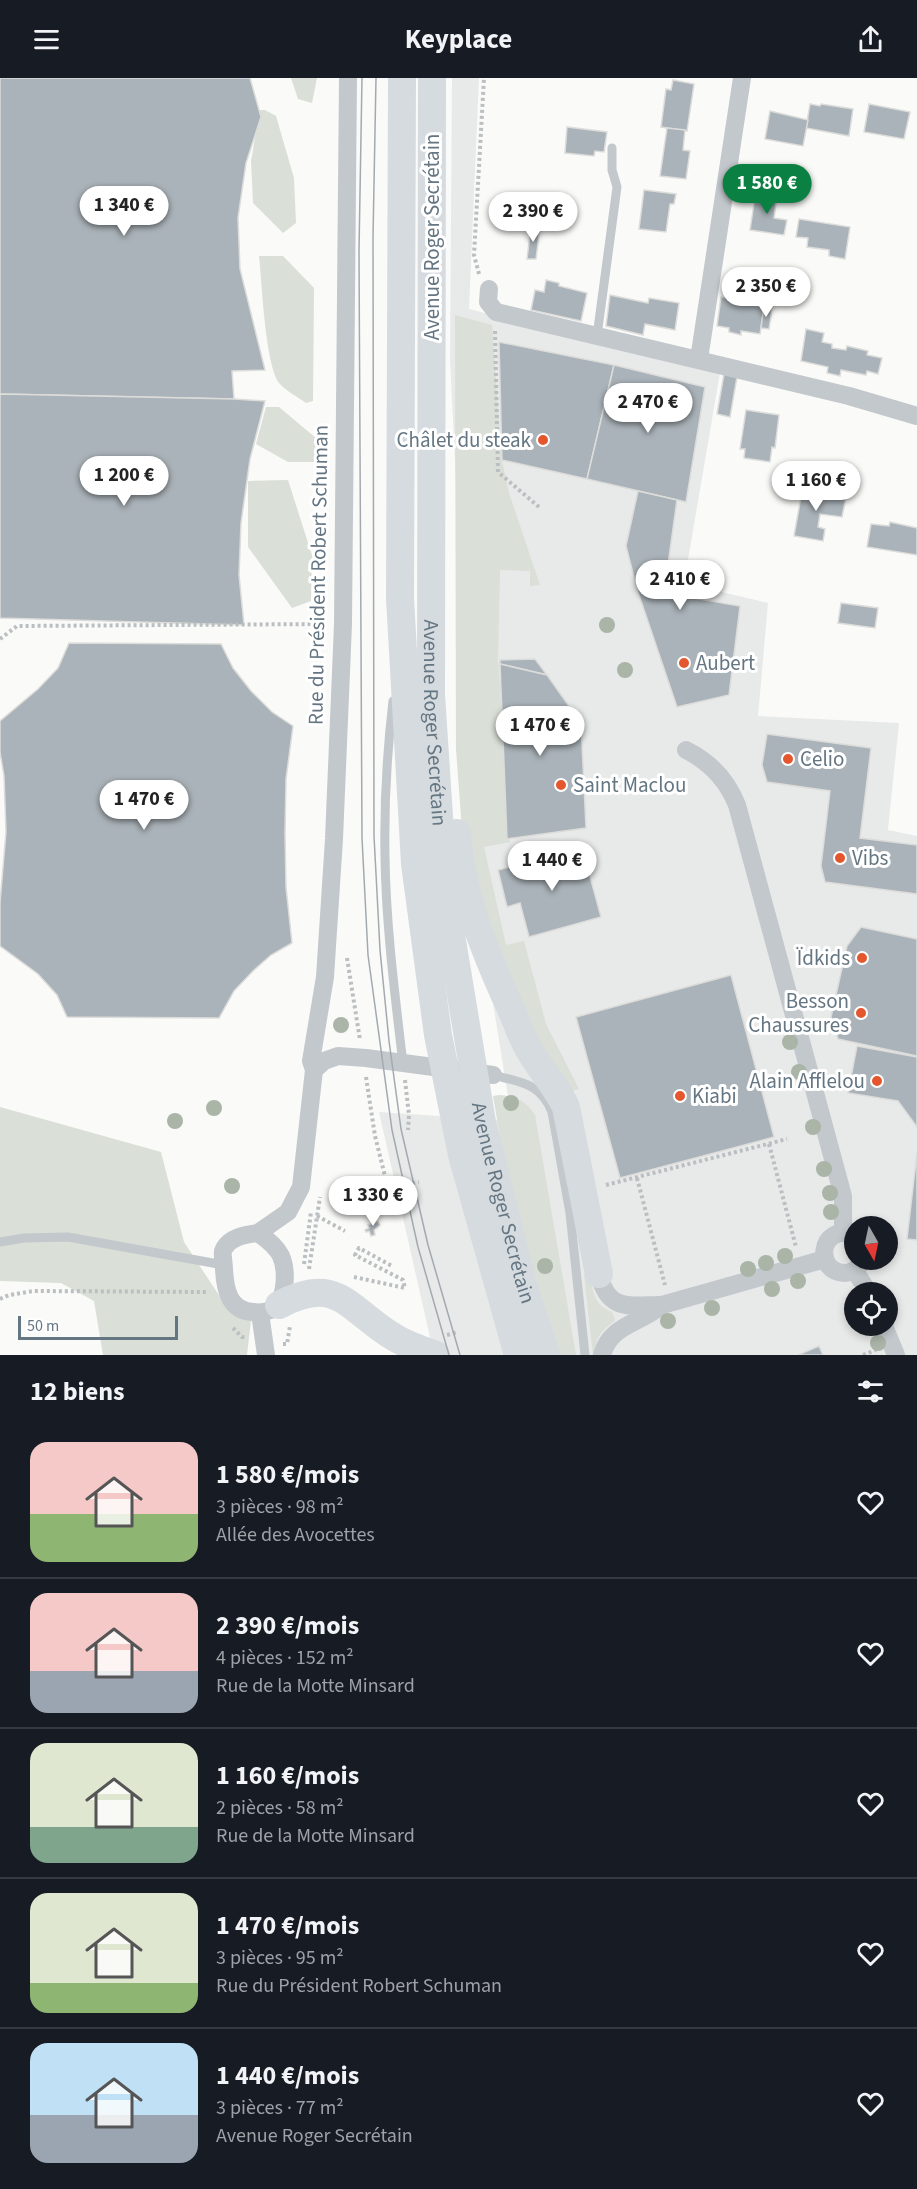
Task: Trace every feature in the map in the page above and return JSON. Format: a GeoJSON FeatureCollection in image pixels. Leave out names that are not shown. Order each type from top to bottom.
{"type":"FeatureCollection","features":[{"type":"Feature","properties":{"kind":"main road","name":"Avenue Roger Secrétain"},"geometry":{"type":"LineString","coordinates":[[402,78],[400,598],[415,864],[438,1035],[546,1355]]}},
{"type":"Feature","properties":{"kind":"main road","name":"Avenue Roger Secrétain"},"geometry":{"type":"LineString","coordinates":[[432,78],[431,695],[444,892],[468,1039],[469,1122],[462,1155],[518,1355]]}},
{"type":"Feature","properties":{"kind":"main road"},"geometry":{"type":"LineString","coordinates":[[432,318],[440,586],[458,847],[473,914],[487,958],[531,1052],[560,1092],[566,1107],[587,1269]]}},
{"type":"Feature","properties":{"kind":"main road"},"geometry":{"type":"LineString","coordinates":[[270,1309],[307,1281],[349,1303],[389,1334],[411,1347],[436,1355]]}},
{"type":"Feature","properties":{"kind":"street","name":"Rue du Président Robert Schuman"},"geometry":{"type":"LineString","coordinates":[[258,1233],[288,1212],[301,1187],[314,1070],[311,1061],[327,954],[343,624],[348,78]]}},
{"type":"Feature","properties":{"kind":"street"},"geometry":{"type":"LineString","coordinates":[[699,359],[742,78]]}},
{"type":"Feature","properties":{"kind":"street"},"geometry":{"type":"LineString","coordinates":[[489,289],[488,302],[496,312],[849,396],[917,416]]}},
{"type":"Feature","properties":{"kind":"street"},"geometry":{"type":"LineString","coordinates":[[686,750],[702,758],[723,779],[737,805],[843,1196],[846,1216]]}},
{"type":"Feature","properties":{"kind":"street"},"geometry":{"type":"LineString","coordinates":[[314,1070],[324,1061],[338,1056],[493,1075]]}},
{"type":"Feature","properties":{"kind":"street"},"geometry":{"type":"LineString","coordinates":[[270,1309],[248,1312],[237,1308],[229,1299],[223,1251],[230,1241],[247,1234],[258,1233],[274,1246],[282,1257],[285,1289],[270,1309],[274,1350]]}},
{"type":"Feature","properties":{"kind":"street"},"geometry":{"type":"LineString","coordinates":[[844,1235],[832,1237],[828,1241],[825,1247],[825,1259],[828,1265],[837,1272],[849,1273],[853,1270]]}},
{"type":"Feature","properties":{"kind":"street"},"geometry":{"type":"LineString","coordinates":[[587,1269],[610,1298],[621,1305],[633,1307],[662,1305],[825,1259]]}},
{"type":"Feature","properties":{"kind":"street"},"geometry":{"type":"LineString","coordinates":[[602,1355],[607,1341],[617,1330],[650,1315],[662,1305]]}},
{"type":"Feature","properties":{"kind":"street"},"geometry":{"type":"LineString","coordinates":[[888,1336],[896,1355]]}},
{"type":"Feature","properties":{"kind":"lane"},"geometry":{"type":"LineString","coordinates":[[597,336],[617,187],[612,170],[612,148]]}},
{"type":"Feature","properties":{"kind":"lane"},"geometry":{"type":"LineString","coordinates":[[402,627],[388,746],[385,857],[389,941],[403,1064]]}},
{"type":"Feature","properties":{"kind":"lane"},"geometry":{"type":"LineString","coordinates":[[493,1075],[526,1083],[536,1088],[548,1101],[552,1112],[570,1213],[587,1269],[585,1355]]}},
{"type":"Feature","properties":{"kind":"lane"},"geometry":{"type":"LineString","coordinates":[[0,1242],[24,1238],[68,1237],[224,1265]]}},
{"type":"Feature","properties":{"kind":"path"},"geometry":{"type":"LineString","coordinates":[[484,78],[474,255],[480,279],[489,289]]}},
{"type":"Feature","properties":{"kind":"path"},"geometry":{"type":"LineString","coordinates":[[496,312],[498,472],[539,507]]}},
{"type":"Feature","properties":{"kind":"path"},"geometry":{"type":"LineString","coordinates":[[0,639],[17,626],[343,624]]}},
{"type":"Feature","properties":{"kind":"path"},"geometry":{"type":"LineString","coordinates":[[346,955],[361,1046]]}},
{"type":"Feature","properties":{"kind":"path"},"geometry":{"type":"LineString","coordinates":[[403,1064],[409,1115],[408,1130]]}},
{"type":"Feature","properties":{"kind":"path"},"geometry":{"type":"LineString","coordinates":[[364,1069],[375,1136],[388,1188],[419,1182]]}},
{"type":"Feature","properties":{"kind":"path"},"geometry":{"type":"LineString","coordinates":[[606,1185],[787,1139]]}},
{"type":"Feature","properties":{"kind":"path"},"geometry":{"type":"LineString","coordinates":[[769,1144],[799,1257]]}},
{"type":"Feature","properties":{"kind":"path"},"geometry":{"type":"LineString","coordinates":[[637,1178],[666,1286]]}},
{"type":"Feature","properties":{"kind":"path"},"geometry":{"type":"LineString","coordinates":[[274,1350],[286,1344],[289,1327],[301,1313],[320,1194]]}},
{"type":"Feature","properties":{"kind":"path"},"geometry":{"type":"LineString","coordinates":[[307,1281],[303,1266],[312,1200]]}},
{"type":"Feature","properties":{"kind":"path"},"geometry":{"type":"LineString","coordinates":[[317,1216],[345,1231]]}},
{"type":"Feature","properties":{"kind":"path"},"geometry":{"type":"LineString","coordinates":[[352,1277],[405,1288],[403,1280],[355,1255],[359,1248],[392,1266]]}},
{"type":"Feature","properties":{"kind":"path"},"geometry":{"type":"LineString","coordinates":[[307,1281],[320,1270]]}},
{"type":"Feature","properties":{"kind":"path"},"geometry":{"type":"LineString","coordinates":[[0,1299],[9,1295],[34,1291],[208,1292]]}},
{"type":"Feature","properties":{"kind":"path"},"geometry":{"type":"LineString","coordinates":[[274,1350],[283,1333]]}},
{"type":"Feature","properties":{"kind":"shaded area"},"geometry":{"type":"Polygon","coordinates":[[[291,78],[317,78],[312,103],[298,99],[291,78]]]}},
{"type":"Feature","properties":{"kind":"shaded area"},"geometry":{"type":"Polygon","coordinates":[[[452,78],[479,78],[469,309],[720,373],[684,583],[768,603],[758,716],[899,723],[888,830],[917,836],[917,1355],[434,1355],[379,1112],[512,1121],[477,904],[450,360],[452,78]]]}},
{"type":"Feature","properties":{"kind":"shaded area"},"geometry":{"type":"Polygon","coordinates":[[[260,110],[276,116],[294,178],[296,223],[283,233],[253,203],[251,161],[260,110]]]}},
{"type":"Feature","properties":{"kind":"shaded area"},"geometry":{"type":"Polygon","coordinates":[[[259,256],[283,256],[314,288],[313,401],[306,403],[289,392],[280,384],[275,375],[268,343],[259,256]]]}},
{"type":"Feature","properties":{"kind":"shaded area"},"geometry":{"type":"Polygon","coordinates":[[[455,315],[492,325],[502,461],[509,493],[540,585],[530,586],[530,571],[500,570],[498,659],[510,842],[484,847],[506,945],[524,941],[546,1024],[579,1089],[568,1092],[532,1044],[463,844],[456,749],[455,315]]]}},
{"type":"Feature","properties":{"kind":"shaded area"},"geometry":{"type":"Polygon","coordinates":[[[266,407],[279,407],[317,439],[316,462],[288,462],[256,444],[266,407]]]}},
{"type":"Feature","properties":{"kind":"shaded area"},"geometry":{"type":"Polygon","coordinates":[[[288,480],[312,555],[311,601],[292,608],[248,547],[248,481],[288,480]]]}},
{"type":"Feature","properties":{"kind":"shaded area"},"geometry":{"type":"Polygon","coordinates":[[[499,1095],[520,1100],[535,1115],[576,1355],[557,1355],[506,1172],[493,1096],[499,1095]]]}},
{"type":"Feature","properties":{"kind":"shaded area"},"geometry":{"type":"Polygon","coordinates":[[[0,1107],[161,1152],[184,1242],[230,1312],[251,1320],[247,1355],[103,1355],[94,1301],[61,1283],[0,1281],[0,1107]]]}},
{"type":"Feature","properties":{"kind":"shaded area"},"geometry":{"type":"Polygon","coordinates":[[[589,1273],[597,1301],[612,1312],[615,1320],[600,1334],[595,1355],[593,1355],[584,1274],[589,1273]]]}},
{"type":"Feature","properties":{"kind":"building"},"geometry":{"type":"Polygon","coordinates":[[[0,78],[250,78],[261,117],[246,163],[238,218],[240,269],[265,370],[232,371],[234,399],[0,394],[0,78]]]}},
{"type":"Feature","properties":{"kind":"building"},"geometry":{"type":"Polygon","coordinates":[[[673,80],[694,84],[687,131],[661,127],[666,89],[671,90],[673,80]]]}},
{"type":"Feature","properties":{"kind":"building"},"geometry":{"type":"Polygon","coordinates":[[[810,104],[853,109],[849,136],[806,128],[810,104]]]}},
{"type":"Feature","properties":{"kind":"building"},"geometry":{"type":"Polygon","coordinates":[[[869,104],[910,112],[904,139],[864,132],[869,104]]]}},
{"type":"Feature","properties":{"kind":"building"},"geometry":{"type":"Polygon","coordinates":[[[770,111],[808,120],[803,146],[765,139],[770,111]]]}},
{"type":"Feature","properties":{"kind":"building"},"geometry":{"type":"Polygon","coordinates":[[[567,127],[607,132],[604,152],[595,151],[594,156],[565,153],[567,127]]]}},
{"type":"Feature","properties":{"kind":"building"},"geometry":{"type":"Polygon","coordinates":[[[667,128],[685,130],[683,150],[690,151],[686,179],[660,176],[667,128]]]}},
{"type":"Feature","properties":{"kind":"building"},"geometry":{"type":"Polygon","coordinates":[[[644,190],[676,194],[674,204],[670,204],[666,232],[639,229],[644,190]]]}},
{"type":"Feature","properties":{"kind":"building"},"geometry":{"type":"Polygon","coordinates":[[[756,191],[777,195],[774,218],[787,220],[784,235],[750,230],[756,191]]]}},
{"type":"Feature","properties":{"kind":"building"},"geometry":{"type":"Polygon","coordinates":[[[799,219],[850,227],[845,259],[829,256],[829,250],[807,247],[808,238],[796,237],[799,219]]]}},
{"type":"Feature","properties":{"kind":"building"},"geometry":{"type":"Polygon","coordinates":[[[531,226],[540,227],[536,259],[527,259],[531,226]]]}},
{"type":"Feature","properties":{"kind":"building"},"geometry":{"type":"Polygon","coordinates":[[[546,280],[587,293],[581,321],[531,310],[535,290],[544,292],[546,280]]]}},
{"type":"Feature","properties":{"kind":"building"},"geometry":{"type":"Polygon","coordinates":[[[610,295],[648,303],[649,298],[679,303],[675,330],[645,324],[643,335],[606,326],[610,295]]]}},
{"type":"Feature","properties":{"kind":"building"},"geometry":{"type":"Polygon","coordinates":[[[721,297],[734,299],[733,302],[764,307],[760,334],[741,331],[741,335],[729,332],[729,328],[717,326],[721,297]]]}},
{"type":"Feature","properties":{"kind":"building"},"geometry":{"type":"Polygon","coordinates":[[[764,307],[772,309],[769,329],[761,328],[764,307]]]}},
{"type":"Feature","properties":{"kind":"building"},"geometry":{"type":"Polygon","coordinates":[[[806,329],[824,333],[822,342],[832,344],[832,348],[846,350],[847,346],[868,351],[867,355],[882,358],[878,374],[867,371],[866,375],[841,370],[840,376],[827,373],[828,367],[801,361],[806,329]]]}},
{"type":"Feature","properties":{"kind":"building"},"geometry":{"type":"Polygon","coordinates":[[[499,342],[614,365],[587,479],[502,460],[499,342]]]}},
{"type":"Feature","properties":{"kind":"building"},"geometry":{"type":"Polygon","coordinates":[[[614,365],[705,387],[686,502],[587,479],[614,365]]]}},
{"type":"Feature","properties":{"kind":"building"},"geometry":{"type":"Polygon","coordinates":[[[724,374],[737,377],[730,417],[717,414],[724,374]]]}},
{"type":"Feature","properties":{"kind":"building"},"geometry":{"type":"Polygon","coordinates":[[[0,394],[265,401],[250,459],[241,523],[239,575],[244,625],[0,618],[0,394]]]}},
{"type":"Feature","properties":{"kind":"building"},"geometry":{"type":"Polygon","coordinates":[[[746,410],[779,415],[775,448],[772,447],[770,462],[744,458],[745,449],[740,449],[746,410]]]}},
{"type":"Feature","properties":{"kind":"building"},"geometry":{"type":"Polygon","coordinates":[[[803,486],[814,488],[814,491],[846,497],[842,517],[820,514],[818,527],[825,529],[823,541],[794,536],[803,486]]]}},
{"type":"Feature","properties":{"kind":"building"},"geometry":{"type":"Polygon","coordinates":[[[814,488],[846,493],[846,497],[814,491],[814,488]]]}},
{"type":"Feature","properties":{"kind":"building"},"geometry":{"type":"Polygon","coordinates":[[[638,491],[677,500],[664,593],[740,606],[729,695],[677,707],[637,589],[626,546],[638,491]]]}},
{"type":"Feature","properties":{"kind":"building"},"geometry":{"type":"Polygon","coordinates":[[[890,522],[917,528],[917,555],[867,547],[871,524],[889,526],[890,522]]]}},
{"type":"Feature","properties":{"kind":"building"},"geometry":{"type":"Polygon","coordinates":[[[841,603],[878,608],[875,628],[838,623],[841,603]]]}},
{"type":"Feature","properties":{"kind":"building"},"geometry":{"type":"Polygon","coordinates":[[[69,643],[221,644],[233,668],[251,691],[272,712],[293,726],[286,779],[285,834],[286,887],[292,943],[271,955],[253,971],[234,991],[219,1018],[67,1017],[57,995],[38,974],[0,946],[0,903],[6,832],[0,721],[38,689],[58,668],[69,643]]]}},
{"type":"Feature","properties":{"kind":"building"},"geometry":{"type":"Polygon","coordinates":[[[535,659],[547,675],[500,664],[500,660],[535,659]]]}},
{"type":"Feature","properties":{"kind":"building"},"geometry":{"type":"Polygon","coordinates":[[[500,664],[547,675],[581,723],[586,828],[507,839],[500,664]]]}},
{"type":"Feature","properties":{"kind":"building"},"geometry":{"type":"Polygon","coordinates":[[[767,734],[871,748],[860,838],[917,845],[917,894],[825,882],[821,866],[830,791],[767,782],[762,765],[767,734]]]}},
{"type":"Feature","properties":{"kind":"building"},"geometry":{"type":"Polygon","coordinates":[[[582,847],[601,917],[529,937],[520,903],[507,907],[498,870],[582,847]]]}},
{"type":"Feature","properties":{"kind":"building"},"geometry":{"type":"Polygon","coordinates":[[[861,927],[917,939],[917,1056],[838,1039],[831,1017],[847,946],[861,927]]]}},
{"type":"Feature","properties":{"kind":"building"},"geometry":{"type":"Polygon","coordinates":[[[731,975],[774,1137],[620,1178],[576,1017],[731,975]]]}},
{"type":"Feature","properties":{"kind":"building"},"geometry":{"type":"Polygon","coordinates":[[[857,1046],[917,1057],[917,1127],[898,1101],[848,1093],[857,1046]]]}},
{"type":"Feature","properties":{"kind":"building"},"geometry":{"type":"Polygon","coordinates":[[[917,1153],[917,1240],[907,1239],[917,1153]]]}},
{"type":"Feature","properties":{"kind":"building"},"geometry":{"type":"Polygon","coordinates":[[[373,1217],[380,1225],[374,1230],[375,1235],[371,1236],[369,1231],[365,1230],[369,1228],[368,1225],[372,1223],[370,1219],[373,1217]]]}},
{"type":"Feature","properties":{"kind":"building"},"geometry":{"type":"Polygon","coordinates":[[[819,1346],[823,1355],[798,1355],[819,1346]]]}},
{"type":"Feature","properties":{"kind":"tram line"},"geometry":{"type":"LineString","coordinates":[[362,78],[359,251],[362,838],[368,955],[392,1130],[418,1247],[449,1355]]}},
{"type":"Feature","properties":{"kind":"tram line"},"geometry":{"type":"LineString","coordinates":[[376,78],[373,237],[374,836],[380,950],[401,1129],[428,1245],[460,1355]]}},
{"type":"Feature","properties":{"kind":"place","name":"Châlet du steak"},"geometry":{"type":"Point","coordinates":[543,440]}},
{"type":"Feature","properties":{"kind":"place","name":"Aubert"},"geometry":{"type":"Point","coordinates":[684,663]}},
{"type":"Feature","properties":{"kind":"place","name":"Celio"},"geometry":{"type":"Point","coordinates":[788,759]}},
{"type":"Feature","properties":{"kind":"place","name":"Saint Maclou"},"geometry":{"type":"Point","coordinates":[561,785]}},
{"type":"Feature","properties":{"kind":"place","name":"Vibs"},"geometry":{"type":"Point","coordinates":[840,858]}},
{"type":"Feature","properties":{"kind":"place","name":"Ïdkids"},"geometry":{"type":"Point","coordinates":[862,958]}},
{"type":"Feature","properties":{"kind":"place","name":"Besson Chaussures"},"geometry":{"type":"Point","coordinates":[861,1013]}},
{"type":"Feature","properties":{"kind":"place","name":"Alain Afflelou"},"geometry":{"type":"Point","coordinates":[877,1081]}},
{"type":"Feature","properties":{"kind":"place","name":"Kiabi"},"geometry":{"type":"Point","coordinates":[680,1096]}}]}
